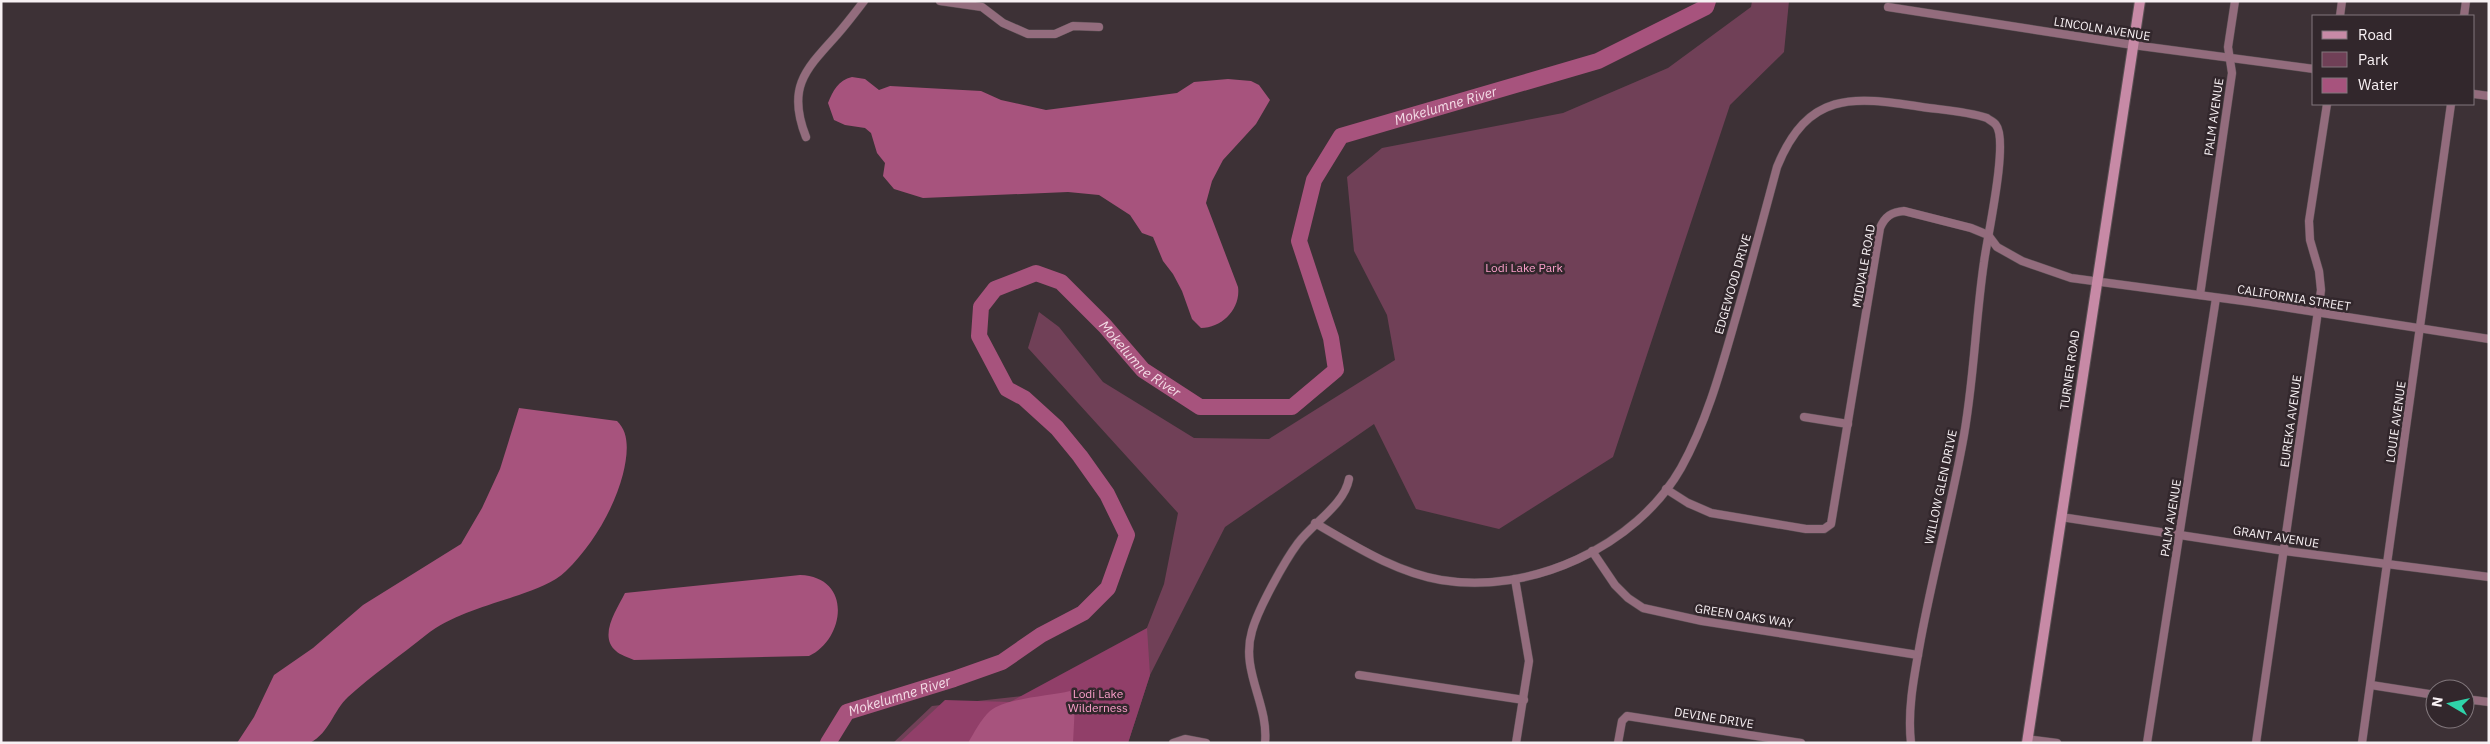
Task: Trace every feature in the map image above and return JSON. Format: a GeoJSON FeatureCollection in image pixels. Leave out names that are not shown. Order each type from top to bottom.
{"type":"FeatureCollection","features":[{"type":"Feature","properties":{"kind":"main road","name":"TURNER ROAD"},"geometry":{"type":"LineString","coordinates":[[2027,741],[2140,1]]}},
{"type":"Feature","properties":{"kind":"street"},"geometry":{"type":"LineString","coordinates":[[806,137],[800,120],[798,102],[800,83],[807,68],[864,1]]}},
{"type":"Feature","properties":{"kind":"street"},"geometry":{"type":"LineString","coordinates":[[940,1],[982,7],[1003,23],[1028,34],[1055,34],[1073,26],[1099,27]]}},
{"type":"Feature","properties":{"kind":"street","name":"PALM AVENUE"},"geometry":{"type":"LineString","coordinates":[[2200,295],[2232,73],[2228,47],[2235,1]]}},
{"type":"Feature","properties":{"kind":"street"},"geometry":{"type":"LineString","coordinates":[[2340,15],[2342,1]]}},
{"type":"Feature","properties":{"kind":"street"},"geometry":{"type":"LineString","coordinates":[[2464,15],[2466,1]]}},
{"type":"Feature","properties":{"kind":"street","name":"LINCOLN AVENUE"},"geometry":{"type":"LineString","coordinates":[[1888,7],[2133,45],[2312,69]]}},
{"type":"Feature","properties":{"kind":"street"},"geometry":{"type":"LineString","coordinates":[[2475,94],[2489,96]]}},
{"type":"Feature","properties":{"kind":"street","name":"EDGEWOOD DRIVE"},"geometry":{"type":"LineString","coordinates":[[1315,522],[1363,551],[1408,571],[1440,580],[1471,584],[1515,579],[1559,566],[1592,551],[1616,537],[1646,511],[1666,489],[1692,447],[1716,388],[1777,167],[1785,149],[1801,126],[1809,119],[1840,102],[1853,100],[1881,101],[1986,118],[1996,125],[2001,138],[2000,160],[1988,235]]}},
{"type":"Feature","properties":{"kind":"street","name":"EUREKA AVENUE"},"geometry":{"type":"LineString","coordinates":[[2256,743],[2285,550],[2321,284],[2311,247],[2309,221],[2327,105]]}},
{"type":"Feature","properties":{"kind":"street","name":"LOUIE AVENUE"},"geometry":{"type":"LineString","coordinates":[[2362,743],[2452,105]]}},
{"type":"Feature","properties":{"kind":"street","name":"MIDVALE ROAD"},"geometry":{"type":"LineString","coordinates":[[1666,489],[1688,503],[1711,513],[1806,529],[1824,529],[1834,519],[1880,228],[1883,220],[1895,212],[1904,212],[1971,228],[1988,235]]}},
{"type":"Feature","properties":{"kind":"street"},"geometry":{"type":"LineString","coordinates":[[1988,235],[1997,246],[2022,261],[2070,278],[2096,281]]}},
{"type":"Feature","properties":{"kind":"street","name":"WILLOW GLEN DRIVE"},"geometry":{"type":"LineString","coordinates":[[1911,743],[1909,714],[1934,571],[1966,422],[1976,354],[1988,235]]}},
{"type":"Feature","properties":{"kind":"street","name":"CALIFORNIA STREET"},"geometry":{"type":"LineString","coordinates":[[2096,281],[2489,339]]}},
{"type":"Feature","properties":{"kind":"street","name":"PALM AVENUE"},"geometry":{"type":"LineString","coordinates":[[2147,743],[2216,298]]}},
{"type":"Feature","properties":{"kind":"street"},"geometry":{"type":"LineString","coordinates":[[1804,417],[1848,424]]}},
{"type":"Feature","properties":{"kind":"street"},"geometry":{"type":"LineString","coordinates":[[1265,743],[1262,712],[1249,668],[1248,649],[1251,632],[1256,617],[1297,544],[1315,522],[1342,497],[1347,490],[1349,479]]}},
{"type":"Feature","properties":{"kind":"street","name":"GRANT AVENUE"},"geometry":{"type":"LineString","coordinates":[[2061,517],[2489,578]]}},
{"type":"Feature","properties":{"kind":"street","name":"GREEN OAKS WAY"},"geometry":{"type":"LineString","coordinates":[[1592,551],[1615,585],[1628,598],[1643,608],[1693,620],[1918,655]]}},
{"type":"Feature","properties":{"kind":"street"},"geometry":{"type":"LineString","coordinates":[[1515,579],[1528,661],[1524,700],[1516,743]]}},
{"type":"Feature","properties":{"kind":"street"},"geometry":{"type":"LineString","coordinates":[[1359,675],[1524,700]]}},
{"type":"Feature","properties":{"kind":"street"},"geometry":{"type":"LineString","coordinates":[[2370,685],[2425,693]]}},
{"type":"Feature","properties":{"kind":"street"},"geometry":{"type":"LineString","coordinates":[[2475,700],[2489,702]]}},
{"type":"Feature","properties":{"kind":"street","name":"DEVINE DRIVE"},"geometry":{"type":"LineString","coordinates":[[1618,743],[1624,718],[1627,716],[1801,743]]}},
{"type":"Feature","properties":{"kind":"street"},"geometry":{"type":"LineString","coordinates":[[1174,743],[1184,739],[1206,743]]}},
{"type":"Feature","properties":{"kind":"street"},"geometry":{"type":"LineString","coordinates":[[2027,741],[2057,743]]}},
{"type":"Feature","properties":{"kind":"green space","name":"Lodi Lake Park"},"geometry":{"type":"Polygon","coordinates":[[[1752,1],[1789,1],[1784,52],[1730,105],[1613,457],[1499,529],[1416,509],[1374,424],[1225,527],[1150,675],[1128,743],[893,743],[932,706],[1078,690],[1141,643],[1164,584],[1178,513],[1028,348],[1039,312],[1059,327],[1103,382],[1194,438],[1269,439],[1395,360],[1387,315],[1354,251],[1347,177],[1382,148],[1563,113],[1668,68],[1751,7],[1752,1]]]}},
{"type":"Feature","properties":{"kind":"green space","name":"Lodi Lake Wilderness"},"geometry":{"type":"Polygon","coordinates":[[[1147,628],[1150,675],[1128,743],[899,743],[945,700],[1010,702],[1147,628]]]}},
{"type":"Feature","properties":{"kind":"water"},"geometry":{"type":"Polygon","coordinates":[[[852,77],[865,79],[879,90],[890,86],[981,91],[1001,100],[1046,110],[1177,93],[1194,82],[1228,79],[1251,81],[1259,85],[1270,100],[1256,124],[1223,160],[1212,181],[1206,203],[1238,287],[1238,295],[1233,310],[1223,321],[1216,325],[1201,328],[1192,319],[1182,291],[1163,261],[1153,237],[1142,233],[1130,215],[1099,195],[1068,192],[923,198],[894,189],[883,176],[885,163],[877,153],[871,133],[865,128],[845,125],[834,120],[828,103],[834,90],[840,83],[852,77]]]}},
{"type":"Feature","properties":{"kind":"water"},"geometry":{"type":"Polygon","coordinates":[[[519,408],[617,421],[624,432],[627,453],[619,487],[601,526],[576,561],[556,579],[544,585],[471,611],[436,628],[376,673],[348,697],[327,727],[310,743],[237,743],[254,717],[274,675],[313,648],[363,605],[461,544],[482,508],[500,469],[519,408]]]}},
{"type":"Feature","properties":{"kind":"water"},"geometry":{"type":"Polygon","coordinates":[[[800,575],[817,578],[829,586],[836,597],[838,610],[836,623],[830,636],[821,648],[809,656],[634,660],[622,655],[611,645],[609,630],[611,622],[625,593],[800,575]]]}},
{"type":"Feature","properties":{"kind":"water"},"geometry":{"type":"Polygon","coordinates":[[[1070,691],[1075,704],[1073,743],[968,743],[984,718],[997,707],[1017,700],[1070,691]]]}},
{"type":"Feature","properties":{"kind":"waterway","name":"Mokelumne River"},"geometry":{"type":"LineString","coordinates":[[828,743],[847,712],[1002,662],[1041,635],[1083,613],[1108,588],[1127,535],[1107,494],[1057,428],[1024,398],[1007,389],[979,336],[981,307],[995,289],[1036,273],[1061,282],[1105,326],[1143,370],[1200,407],[1292,407],[1336,370],[1331,338],[1299,241],[1314,180],[1341,136],[1598,61],[1706,7],[1708,1]]}}]}
